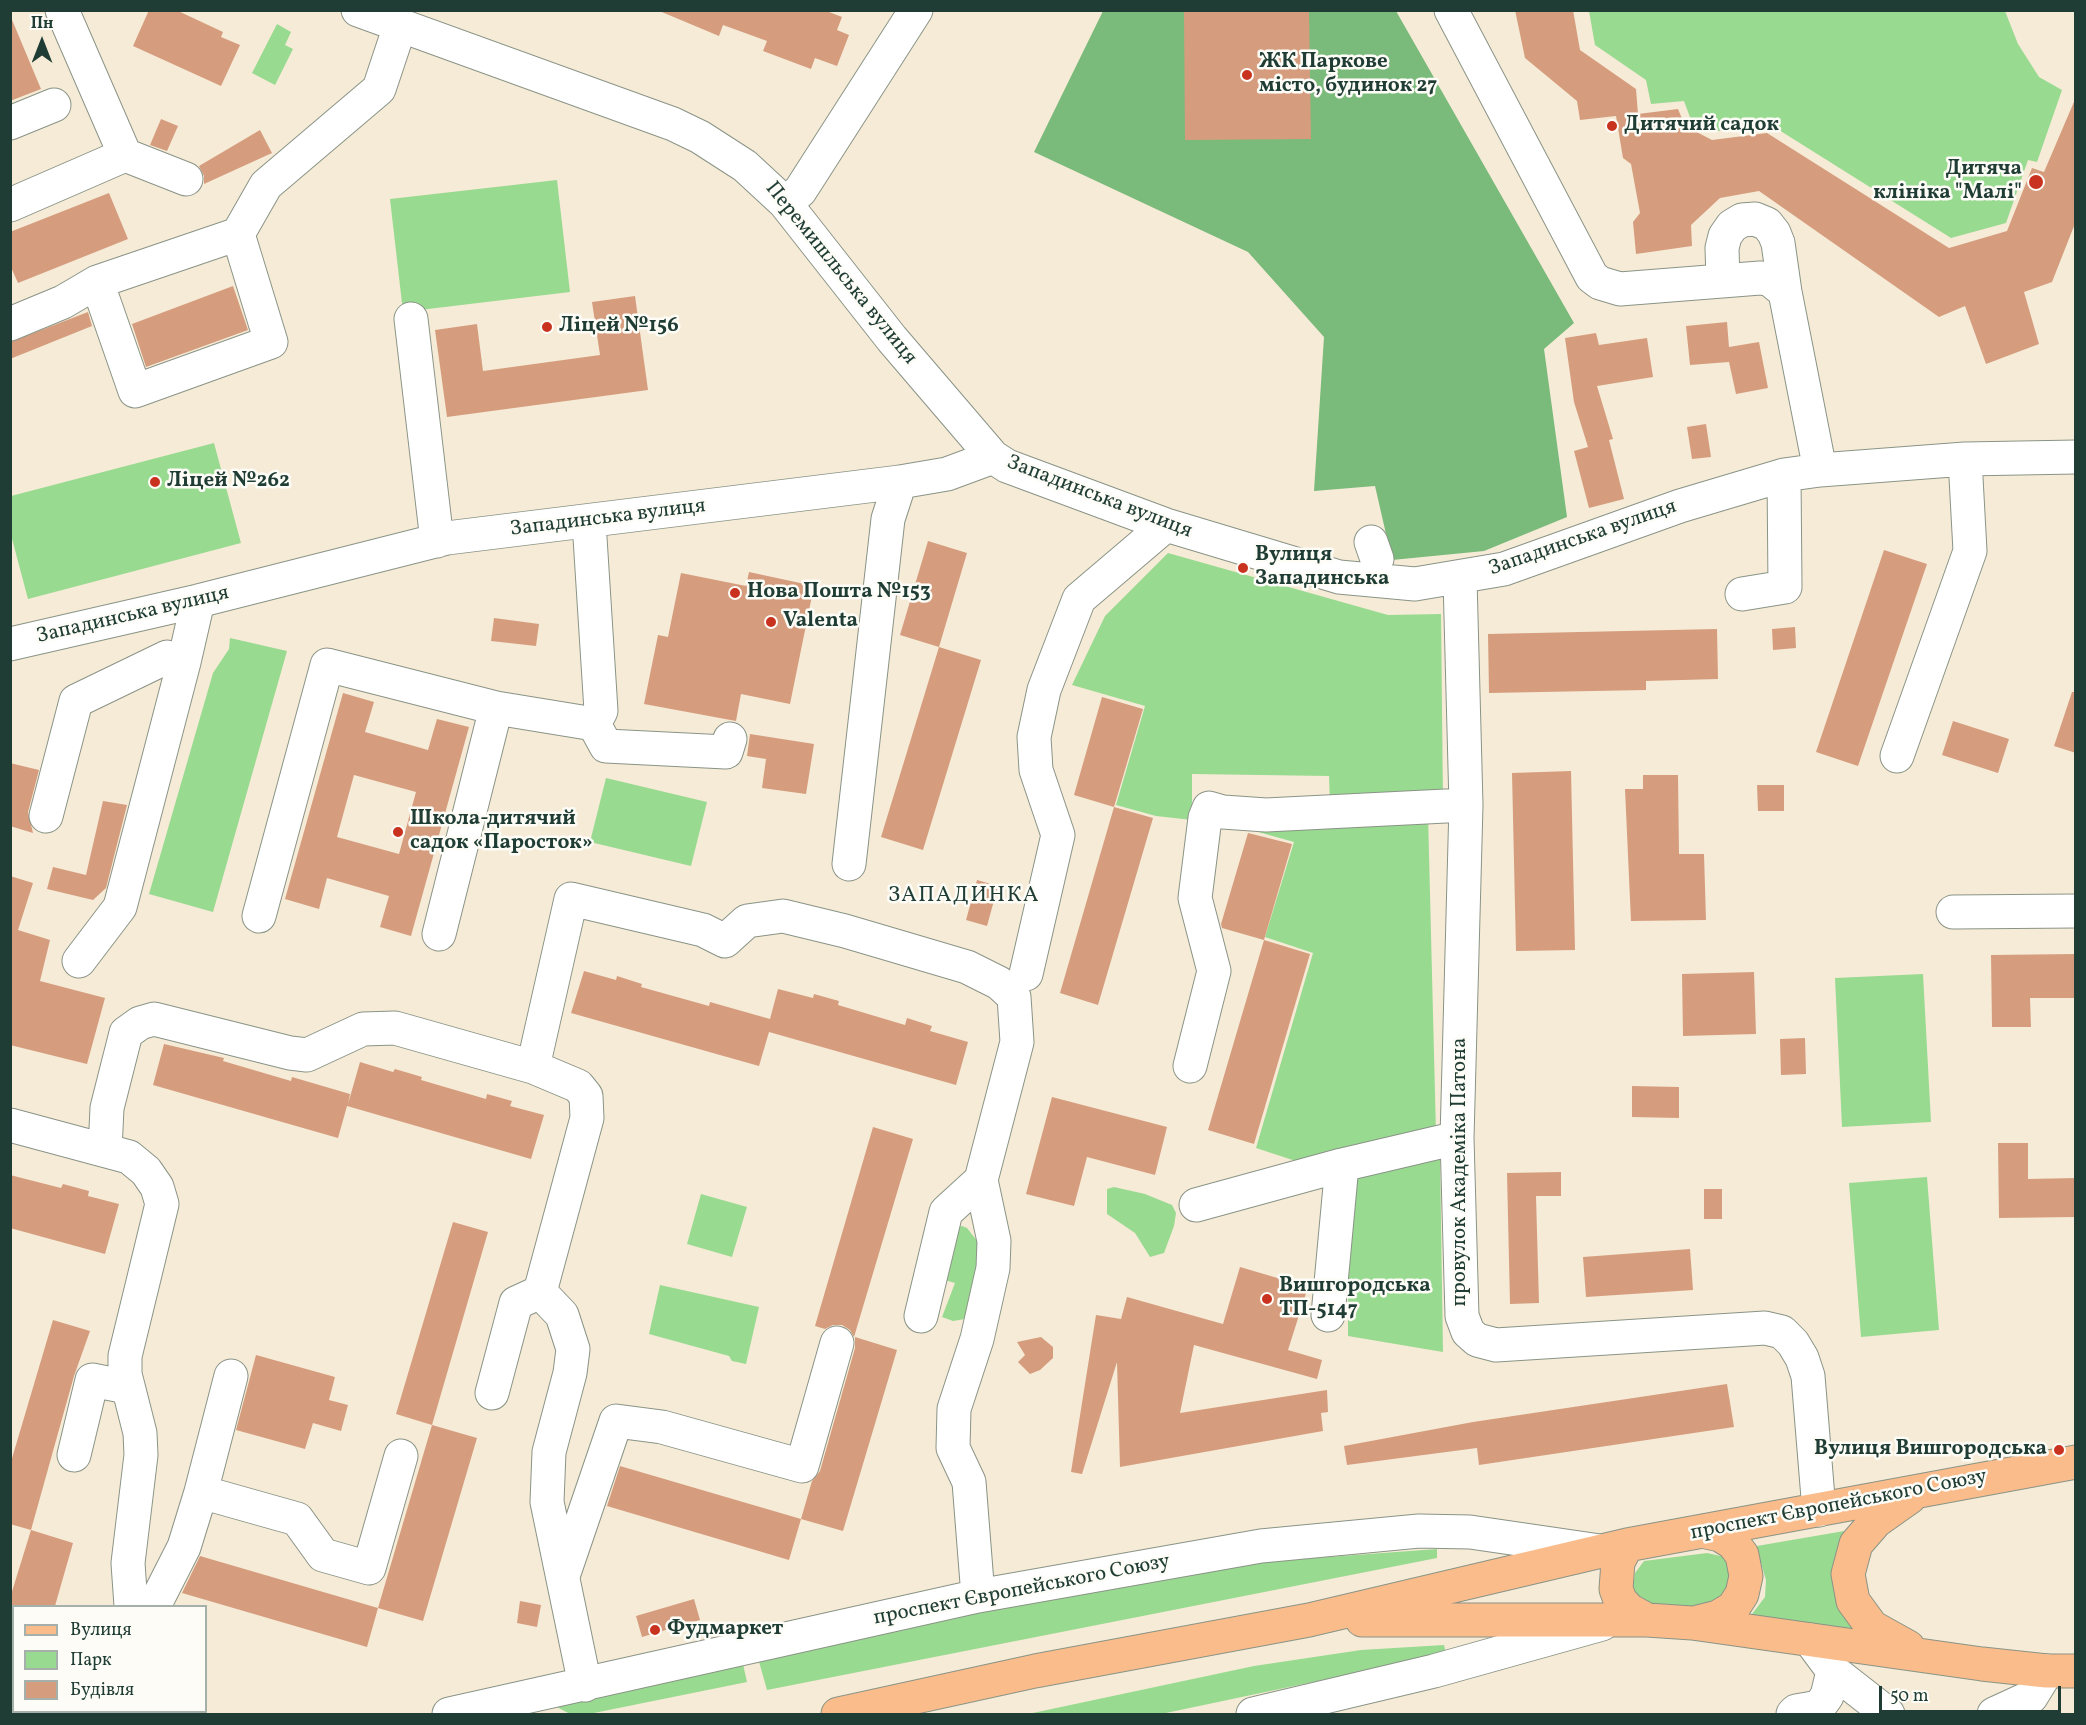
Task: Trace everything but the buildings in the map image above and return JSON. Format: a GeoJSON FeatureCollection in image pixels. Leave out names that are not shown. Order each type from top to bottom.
{"type":"FeatureCollection","features":[{"type":"Feature","properties":{"kind":"main road","name":"проспект Європейського Союзу"},"geometry":{"type":"LineString","coordinates":[[838,1714],[1035,1671],[1309,1620],[1614,1548],[2076,1462]]}},
{"type":"Feature","properties":{"kind":"main road"},"geometry":{"type":"LineString","coordinates":[[1916,1492],[1876,1521],[1856,1544],[1848,1574],[1853,1600],[1872,1627],[1926,1655]]}},
{"type":"Feature","properties":{"kind":"main road"},"geometry":{"type":"LineString","coordinates":[[1692,1623],[1719,1617],[1733,1608],[1742,1594],[1746,1575],[1742,1555],[1733,1543],[1720,1535],[1706,1532]]}},
{"type":"Feature","properties":{"kind":"main road"},"geometry":{"type":"LineString","coordinates":[[1614,1548],[1618,1562],[1616,1589],[1620,1600],[1629,1610],[1632,1620]]}},
{"type":"Feature","properties":{"kind":"main road","name":"проспект Європейського Союзу"},"geometry":{"type":"LineString","coordinates":[[1309,1620],[1632,1620],[1692,1623],[1926,1655],[2043,1688]]}},
{"type":"Feature","properties":{"kind":"street"},"geometry":{"type":"LineString","coordinates":[[62,10],[125,156]]}},
{"type":"Feature","properties":{"kind":"street","name":"Перемишльська вулиця"},"geometry":{"type":"LineString","coordinates":[[358,10],[673,124],[700,137],[745,166],[785,203],[892,339],[993,457]]}},
{"type":"Feature","properties":{"kind":"street"},"geometry":{"type":"LineString","coordinates":[[785,203],[800,191],[916,10]]}},
{"type":"Feature","properties":{"kind":"street"},"geometry":{"type":"LineString","coordinates":[[1451,10],[1592,277],[1600,284],[1620,289],[1723,280],[1769,279],[1785,292]]}},
{"type":"Feature","properties":{"kind":"street"},"geometry":{"type":"LineString","coordinates":[[10,324],[63,302],[97,282],[238,234],[266,185],[379,89],[400,26]]}},
{"type":"Feature","properties":{"kind":"street"},"geometry":{"type":"LineString","coordinates":[[10,123],[54,105]]}},
{"type":"Feature","properties":{"kind":"street"},"geometry":{"type":"LineString","coordinates":[[10,205],[125,156],[186,179]]}},
{"type":"Feature","properties":{"kind":"street"},"geometry":{"type":"LineString","coordinates":[[1723,280],[1722,248],[1725,236],[1732,226],[1742,220],[1755,219],[1767,224],[1774,233],[1820,470]]}},
{"type":"Feature","properties":{"kind":"street"},"geometry":{"type":"LineString","coordinates":[[97,282],[135,391],[271,342],[238,234]]}},
{"type":"Feature","properties":{"kind":"street"},"geometry":{"type":"LineString","coordinates":[[411,319],[437,541]]}},
{"type":"Feature","properties":{"kind":"street","name":"Западинська вулиця"},"geometry":{"type":"LineString","coordinates":[[10,644],[198,601],[437,541],[900,482],[947,474],[993,457],[1007,466],[1166,525],[1339,577],[1415,584],[1460,579],[1504,569],[1680,506],[1784,475],[1820,470],[1965,459],[2076,457]]}},
{"type":"Feature","properties":{"kind":"street"},"geometry":{"type":"LineString","coordinates":[[1897,756],[1970,551],[1965,459]]}},
{"type":"Feature","properties":{"kind":"street"},"geometry":{"type":"LineString","coordinates":[[1742,594],[1785,586],[1784,475]]}},
{"type":"Feature","properties":{"kind":"street"},"geometry":{"type":"LineString","coordinates":[[849,864],[888,519],[900,482]]}},
{"type":"Feature","properties":{"kind":"street"},"geometry":{"type":"LineString","coordinates":[[590,522],[601,711],[594,724]]}},
{"type":"Feature","properties":{"kind":"street"},"geometry":{"type":"LineString","coordinates":[[1026,975],[1058,835],[1036,770],[1034,737],[1044,690],[1078,600],[1166,525]]}},
{"type":"Feature","properties":{"kind":"street","name":"провулок Академіка Патона"},"geometry":{"type":"LineString","coordinates":[[1460,579],[1466,805],[1457,1138],[1462,1316],[1468,1332],[1476,1340],[1496,1346],[1765,1329],[1782,1332],[1793,1343],[1802,1358],[1808,1376],[1819,1510]]}},
{"type":"Feature","properties":{"kind":"street"},"geometry":{"type":"LineString","coordinates":[[79,961],[120,907],[198,601]]}},
{"type":"Feature","properties":{"kind":"street"},"geometry":{"type":"LineString","coordinates":[[46,816],[76,701],[167,657],[184,662]]}},
{"type":"Feature","properties":{"kind":"street"},"geometry":{"type":"LineString","coordinates":[[259,916],[327,665],[496,708],[594,724]]}},
{"type":"Feature","properties":{"kind":"street"},"geometry":{"type":"LineString","coordinates":[[439,934],[496,708]]}},
{"type":"Feature","properties":{"kind":"street"},"geometry":{"type":"LineString","coordinates":[[594,724],[606,746],[726,752],[730,739]]}},
{"type":"Feature","properties":{"kind":"street"},"geometry":{"type":"LineString","coordinates":[[1190,1066],[1214,971],[1195,898],[1205,818],[1209,808],[1223,812],[1266,815],[1466,805]]}},
{"type":"Feature","properties":{"kind":"street"},"geometry":{"type":"LineString","coordinates":[[533,1067],[571,899],[703,930],[725,940],[747,921],[783,916],[837,929],[967,967],[999,983],[1014,997],[1018,1016],[1017,1042],[981,1180],[994,1241],[993,1268],[977,1339],[954,1409],[953,1448],[969,1482],[978,1596]]}},
{"type":"Feature","properties":{"kind":"street"},"geometry":{"type":"LineString","coordinates":[[1953,912],[2076,910]]}},
{"type":"Feature","properties":{"kind":"street"},"geometry":{"type":"LineString","coordinates":[[105,1150],[107,1108],[126,1033],[140,1023],[154,1019],[290,1053],[307,1055],[363,1029],[395,1028],[533,1067],[578,1086],[586,1096],[587,1118],[540,1292],[516,1304],[492,1393]]}},
{"type":"Feature","properties":{"kind":"street"},"geometry":{"type":"LineString","coordinates":[[10,1125],[129,1157],[146,1171],[157,1187],[162,1204],[125,1356],[127,1387],[140,1433],[141,1455],[128,1563],[131,1605]]}},
{"type":"Feature","properties":{"kind":"street"},"geometry":{"type":"LineString","coordinates":[[1196,1205],[1342,1165],[1457,1138]]}},
{"type":"Feature","properties":{"kind":"street"},"geometry":{"type":"LineString","coordinates":[[1328,1315],[1342,1165]]}},
{"type":"Feature","properties":{"kind":"street"},"geometry":{"type":"LineString","coordinates":[[921,1316],[946,1212],[981,1180]]}},
{"type":"Feature","properties":{"kind":"street"},"geometry":{"type":"LineString","coordinates":[[540,1292],[562,1315],[573,1349],[570,1373],[549,1452],[547,1471],[551,1527],[585,1685]]}},
{"type":"Feature","properties":{"kind":"street"},"geometry":{"type":"LineString","coordinates":[[563,1576],[616,1421],[662,1427],[802,1466],[837,1343]]}},
{"type":"Feature","properties":{"kind":"street"},"geometry":{"type":"LineString","coordinates":[[155,1605],[184,1547],[201,1492],[231,1376]]}},
{"type":"Feature","properties":{"kind":"street"},"geometry":{"type":"LineString","coordinates":[[74,1455],[92,1380],[127,1387]]}},
{"type":"Feature","properties":{"kind":"street"},"geometry":{"type":"LineString","coordinates":[[201,1492],[297,1519],[323,1555],[369,1568],[401,1456]]}},
{"type":"Feature","properties":{"kind":"street","name":"проспект Європейського Союзу"},"geometry":{"type":"LineString","coordinates":[[449,1714],[978,1596],[1261,1546],[1397,1532],[1470,1532],[1614,1548]]}},
{"type":"Feature","properties":{"kind":"street","name":"проспект Європейського Союзу"},"geometry":{"type":"LineString","coordinates":[[1253,1714],[1286,1711],[1632,1620]]}},
{"type":"Feature","properties":{"kind":"street"},"geometry":{"type":"LineString","coordinates":[[1810,1640],[1831,1694],[1884,1714]]}},
{"type":"Feature","properties":{"kind":"street"},"geometry":{"type":"LineString","coordinates":[[1994,1714],[2043,1688]]}},
{"type":"Feature","properties":{"kind":"street"},"geometry":{"type":"LineString","coordinates":[[1793,1714],[1796,1711],[1819,1707],[1831,1694]]}},
{"type":"Feature","properties":{"kind":"green space"},"geometry":{"type":"Polygon","coordinates":[[[1103,11],[1396,11],[1574,323],[1544,349],[1567,517],[1484,551],[1392,560],[1375,486],[1314,491],[1324,337],[1248,252],[1034,152],[1103,11]]]}},
{"type":"Feature","properties":{"kind":"green space"},"geometry":{"type":"Polygon","coordinates":[[[1589,11],[2005,11],[2018,44],[2039,77],[2062,90],[2037,162],[2028,160],[2006,223],[1951,238],[1771,125],[1717,131],[1691,120],[1684,101],[1651,104],[1646,80],[1595,45],[1589,11]]]}},
{"type":"Feature","properties":{"kind":"green space"},"geometry":{"type":"Polygon","coordinates":[[[277,24],[291,32],[285,45],[293,49],[275,85],[252,73],[277,24]]]}},
{"type":"Feature","properties":{"kind":"green space"},"geometry":{"type":"Polygon","coordinates":[[[557,180],[570,292],[403,312],[390,199],[557,180]]]}},
{"type":"Feature","properties":{"kind":"green space"},"geometry":{"type":"Polygon","coordinates":[[[214,443],[241,543],[28,599],[11,535],[11,496],[214,443]]]}},
{"type":"Feature","properties":{"kind":"green space"},"geometry":{"type":"Polygon","coordinates":[[[1168,553],[1388,615],[1441,614],[1443,801],[1330,805],[1329,776],[1192,774],[1192,820],[1156,816],[1116,805],[1145,706],[1072,685],[1105,616],[1168,553]]]}},
{"type":"Feature","properties":{"kind":"green space"},"geometry":{"type":"Polygon","coordinates":[[[230,638],[287,651],[213,912],[149,894],[213,673],[229,649],[230,638]]]}},
{"type":"Feature","properties":{"kind":"green space"},"geometry":{"type":"Polygon","coordinates":[[[606,778],[707,802],[691,866],[590,842],[606,778]]]}},
{"type":"Feature","properties":{"kind":"green space"},"geometry":{"type":"Polygon","coordinates":[[[1428,814],[1436,1133],[1314,1167],[1256,1148],[1313,953],[1265,937],[1294,842],[1251,830],[1428,814]]]}},
{"type":"Feature","properties":{"kind":"green space"},"geometry":{"type":"Polygon","coordinates":[[[1923,974],[1931,1122],[1842,1127],[1835,978],[1923,974]]]}},
{"type":"Feature","properties":{"kind":"green space"},"geometry":{"type":"Polygon","coordinates":[[[1440,1155],[1443,1352],[1348,1336],[1348,1189],[1356,1176],[1440,1155]]]}},
{"type":"Feature","properties":{"kind":"green space"},"geometry":{"type":"Polygon","coordinates":[[[1927,1177],[1939,1330],[1861,1337],[1849,1183],[1927,1177]]]}},
{"type":"Feature","properties":{"kind":"green space"},"geometry":{"type":"Polygon","coordinates":[[[1114,1187],[1145,1194],[1172,1205],[1176,1213],[1174,1226],[1164,1253],[1150,1257],[1135,1233],[1107,1214],[1107,1189],[1114,1187]]]}},
{"type":"Feature","properties":{"kind":"green space"},"geometry":{"type":"Polygon","coordinates":[[[701,1194],[747,1207],[732,1257],[687,1244],[701,1194]]]}},
{"type":"Feature","properties":{"kind":"green space"},"geometry":{"type":"Polygon","coordinates":[[[962,1226],[967,1228],[978,1242],[979,1259],[965,1319],[953,1321],[942,1317],[955,1283],[937,1278],[953,1229],[962,1226]]]}},
{"type":"Feature","properties":{"kind":"green space"},"geometry":{"type":"Polygon","coordinates":[[[660,1285],[759,1307],[746,1364],[732,1361],[729,1356],[649,1334],[660,1285]]]}},
{"type":"Feature","properties":{"kind":"green space"},"geometry":{"type":"Polygon","coordinates":[[[1850,1530],[1859,1630],[1749,1618],[1765,1597],[1766,1580],[1761,1563],[1751,1547],[1850,1530]]]}},
{"type":"Feature","properties":{"kind":"green space"},"geometry":{"type":"Polygon","coordinates":[[[1437,1549],[1437,1558],[767,1690],[758,1658],[975,1611],[1260,1562],[1437,1549]]]}},
{"type":"Feature","properties":{"kind":"green space"},"geometry":{"type":"Polygon","coordinates":[[[1707,1553],[1725,1557],[1735,1586],[1707,1613],[1653,1607],[1640,1600],[1633,1587],[1635,1573],[1644,1561],[1707,1553]]]}},
{"type":"Feature","properties":{"kind":"green space"},"geometry":{"type":"Polygon","coordinates":[[[1444,1645],[1446,1654],[1161,1714],[1028,1714],[1254,1666],[1361,1650],[1444,1645]]]}},
{"type":"Feature","properties":{"kind":"green space"},"geometry":{"type":"Polygon","coordinates":[[[743,1664],[747,1682],[589,1714],[570,1714],[553,1705],[743,1664]]]}},
{"type":"Feature","properties":{"kind":"place","name":"ЖК Паркове місто, будинок 27"},"geometry":{"type":"Point","coordinates":[1247,75]}},
{"type":"Feature","properties":{"kind":"place","name":"Дитячий садок"},"geometry":{"type":"Point","coordinates":[1612,126]}},
{"type":"Feature","properties":{"kind":"place","name":"Дитяча клініка \"Малі\""},"geometry":{"type":"Point","coordinates":[2036,182]}},
{"type":"Feature","properties":{"kind":"place","name":"Ліцей №156"},"geometry":{"type":"Point","coordinates":[547,327]}},
{"type":"Feature","properties":{"kind":"place","name":"Ліцей №262"},"geometry":{"type":"Point","coordinates":[155,482]}},
{"type":"Feature","properties":{"kind":"place","name":"Вулиця Западинська"},"geometry":{"type":"Point","coordinates":[1243,568]}},
{"type":"Feature","properties":{"kind":"place","name":"Нова Пошта №153"},"geometry":{"type":"Point","coordinates":[735,593]}},
{"type":"Feature","properties":{"kind":"place","name":"Valenta"},"geometry":{"type":"Point","coordinates":[771,622]}},
{"type":"Feature","properties":{"kind":"place","name":"Школа-дитячий садок «Паросток»"},"geometry":{"type":"Point","coordinates":[398,832]}},
{"type":"Feature","properties":{"kind":"place","name":"Вишгородська ТП-5147"},"geometry":{"type":"Point","coordinates":[1267,1299]}},
{"type":"Feature","properties":{"kind":"place","name":"Вулиця Вишгородська"},"geometry":{"type":"Point","coordinates":[2059,1450]}},
{"type":"Feature","properties":{"kind":"place","name":"Фудмаркет"},"geometry":{"type":"Point","coordinates":[655,1630]}},
{"type":"Feature","properties":{"kind":"district","name":"ЗАПАДИНКА"},"geometry":{"type":"Point","coordinates":[964,897]}}]}
